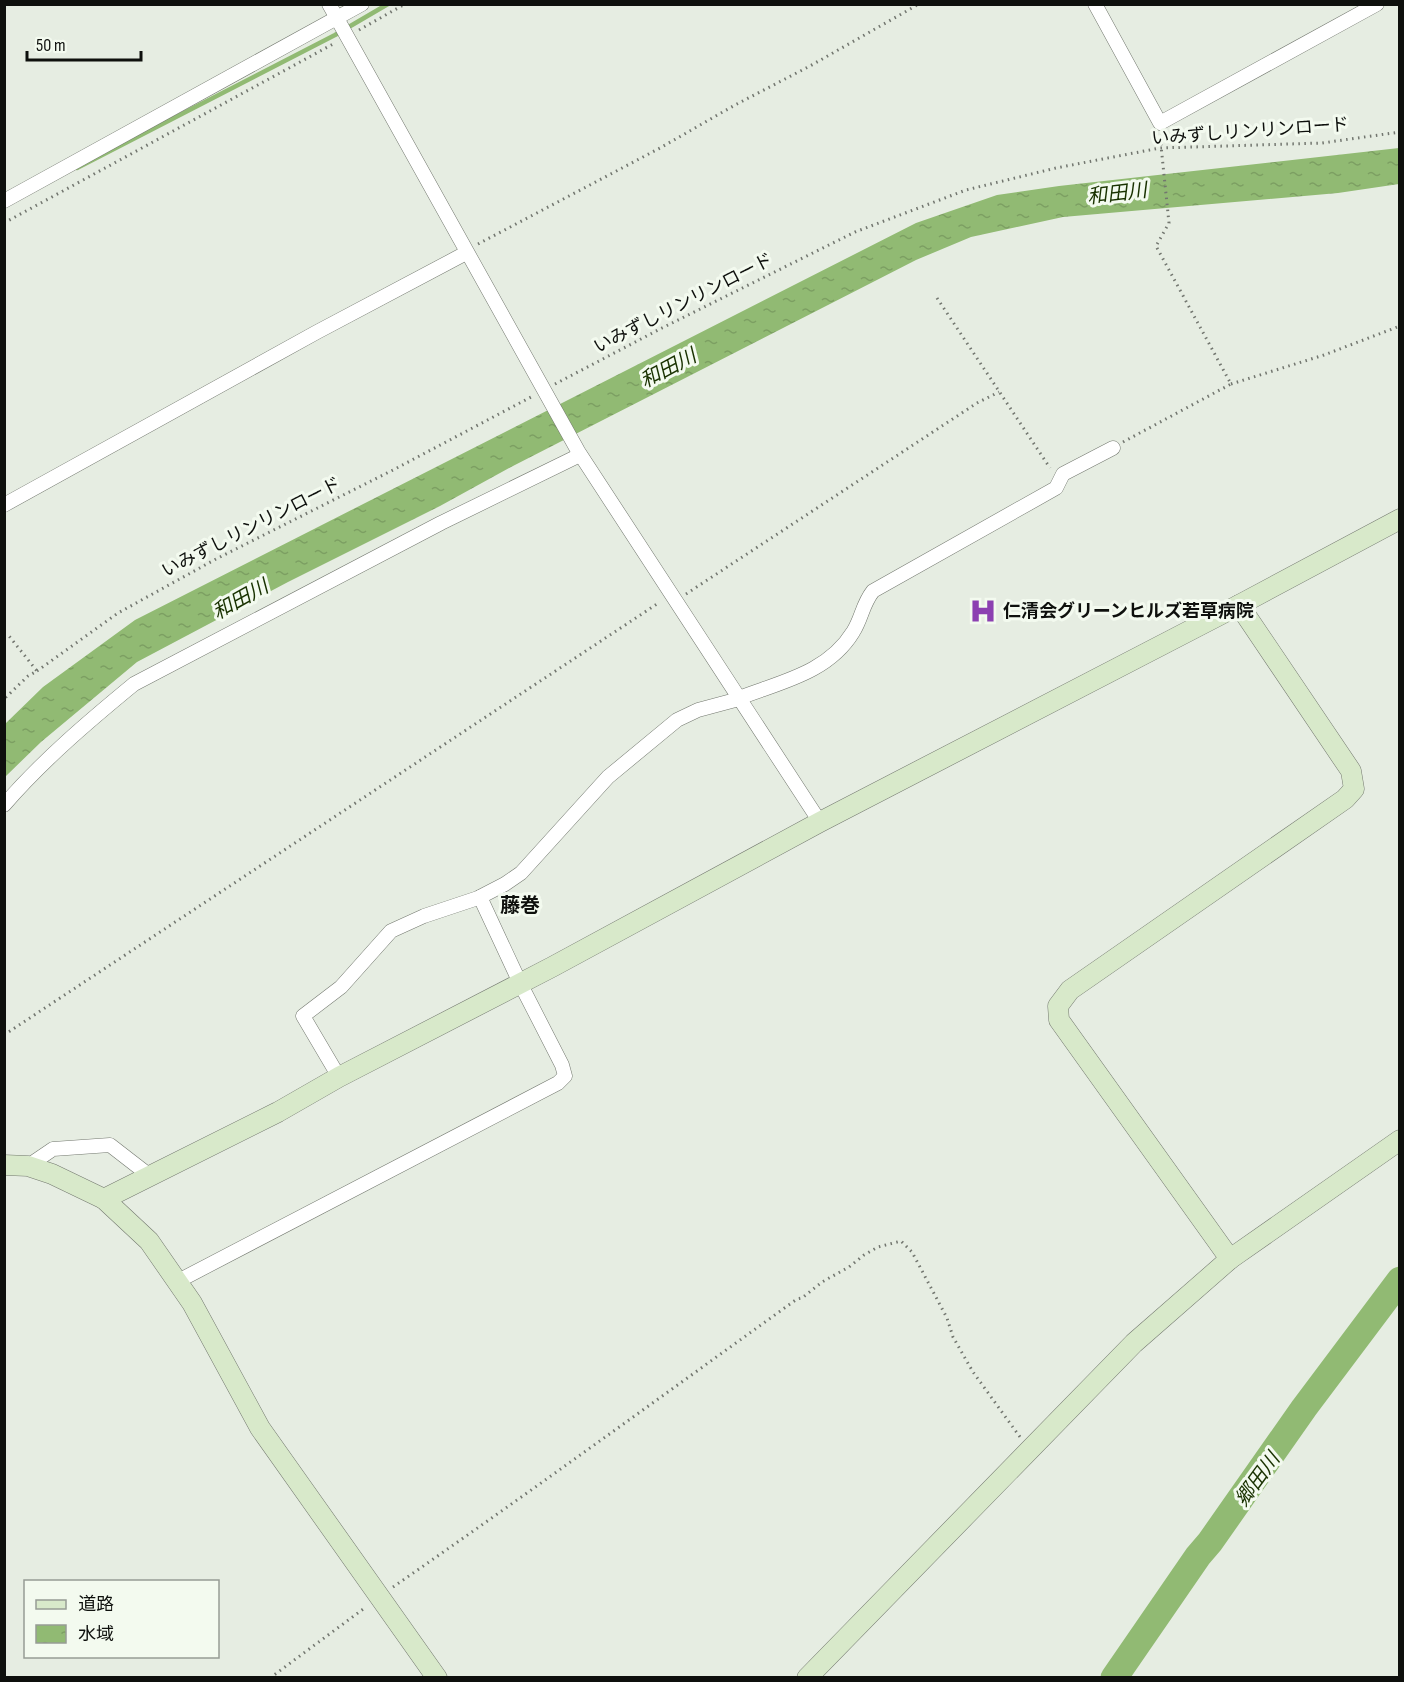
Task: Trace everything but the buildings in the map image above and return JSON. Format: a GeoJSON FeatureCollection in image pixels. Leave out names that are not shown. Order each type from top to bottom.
{"type":"FeatureCollection","features":[{"type":"Feature","properties":{"kind":"street"},"geometry":{"type":"LineString","coordinates":[[329,4],[465,252],[579,453],[820,822]]}},
{"type":"Feature","properties":{"kind":"street"},"geometry":{"type":"LineString","coordinates":[[4,201],[362,4]]}},
{"type":"Feature","properties":{"kind":"street"},"geometry":{"type":"LineString","coordinates":[[1095,4],[1160,123],[1377,4]]}},
{"type":"Feature","properties":{"kind":"street"},"geometry":{"type":"LineString","coordinates":[[4,505],[465,252]]}},
{"type":"Feature","properties":{"kind":"street"},"geometry":{"type":"LineString","coordinates":[[339,1077],[303,1016],[341,987],[391,932],[424,916],[480,897],[506,884],[521,873],[608,777],[677,720],[698,710],[739,698],[820,666],[838,651],[853,632],[864,603],[873,591],[1056,488],[1063,474],[1113,448]]}},
{"type":"Feature","properties":{"kind":"street"},"geometry":{"type":"LineString","coordinates":[[4,805],[92,718],[134,684],[579,453]]}},
{"type":"Feature","properties":{"kind":"street"},"geometry":{"type":"LineString","coordinates":[[104,1199],[278,1112],[339,1077],[820,822],[1400,519]]}},
{"type":"Feature","properties":{"kind":"street"},"geometry":{"type":"LineString","coordinates":[[1230,1259],[1059,1020],[1058,1006],[1070,990],[1335,806],[1354,789],[1351,771],[1239,605]]}},
{"type":"Feature","properties":{"kind":"street"},"geometry":{"type":"LineString","coordinates":[[182,1279],[558,1083],[565,1076],[562,1065],[480,897]]}},
{"type":"Feature","properties":{"kind":"street"},"geometry":{"type":"LineString","coordinates":[[807,1677],[1134,1343],[1230,1259],[1400,1140]]}},
{"type":"Feature","properties":{"kind":"street"},"geometry":{"type":"LineString","coordinates":[[28,1166],[53,1149],[110,1145],[150,1176]]}},
{"type":"Feature","properties":{"kind":"street"},"geometry":{"type":"LineString","coordinates":[[4,1165],[28,1166],[52,1174],[104,1199],[149,1241],[192,1303],[260,1428],[437,1677]]}},
{"type":"Feature","properties":{"kind":"path"},"geometry":{"type":"LineString","coordinates":[[4,224],[405,4]]}},
{"type":"Feature","properties":{"kind":"path"},"geometry":{"type":"LineString","coordinates":[[465,252],[660,148],[919,4]]}},
{"type":"Feature","properties":{"kind":"path","name":"いみずしリンリンロード"},"geometry":{"type":"LineString","coordinates":[[4,699],[28,676],[118,613],[216,559],[547,396],[662,328],[855,232],[966,190],[1056,168],[1160,148],[1322,142],[1400,132]]}},
{"type":"Feature","properties":{"kind":"path"},"geometry":{"type":"LineString","coordinates":[[1160,148],[1169,223],[1156,246],[1231,384]]}},
{"type":"Feature","properties":{"kind":"path"},"geometry":{"type":"LineString","coordinates":[[937,298],[1059,482]]}},
{"type":"Feature","properties":{"kind":"path"},"geometry":{"type":"LineString","coordinates":[[1113,448],[1231,384],[1324,355],[1400,326]]}},
{"type":"Feature","properties":{"kind":"path"},"geometry":{"type":"LineString","coordinates":[[4,1035],[603,639],[674,598],[977,403],[999,392]]}},
{"type":"Feature","properties":{"kind":"path"},"geometry":{"type":"LineString","coordinates":[[4,638],[9,636],[37,670]]}},
{"type":"Feature","properties":{"kind":"path"},"geometry":{"type":"LineString","coordinates":[[270,1677],[797,1299],[802,1298],[822,1282],[878,1247],[901,1240],[912,1252],[947,1318],[953,1337],[973,1372],[1030,1450]]}},
{"type":"Feature","properties":{"kind":"water","name":"和田川"},"geometry":{"type":"Polygon","coordinates":[[[1399,148],[1399,184],[1338,193],[1063,217],[971,237],[916,260],[288,582],[137,662],[41,742],[5,777],[5,724],[43,687],[135,620],[916,223],[997,195],[1399,148]]]}},
{"type":"Feature","properties":{"kind":"waterway"},"geometry":{"type":"LineString","coordinates":[[77,168],[335,35],[388,4]]}},
{"type":"Feature","properties":{"kind":"waterway","name":"郷田川"},"geometry":{"type":"LineString","coordinates":[[1114,1678],[1304,1408],[1400,1280]]}},
{"type":"Feature","properties":{"kind":"place","name":"仁清会グリーンヒルズ若草病院"},"geometry":{"type":"Point","coordinates":[983,611]}},
{"type":"Feature","properties":{"kind":"district","name":"藤巻"},"geometry":{"type":"Point","coordinates":[520,905]}}]}
